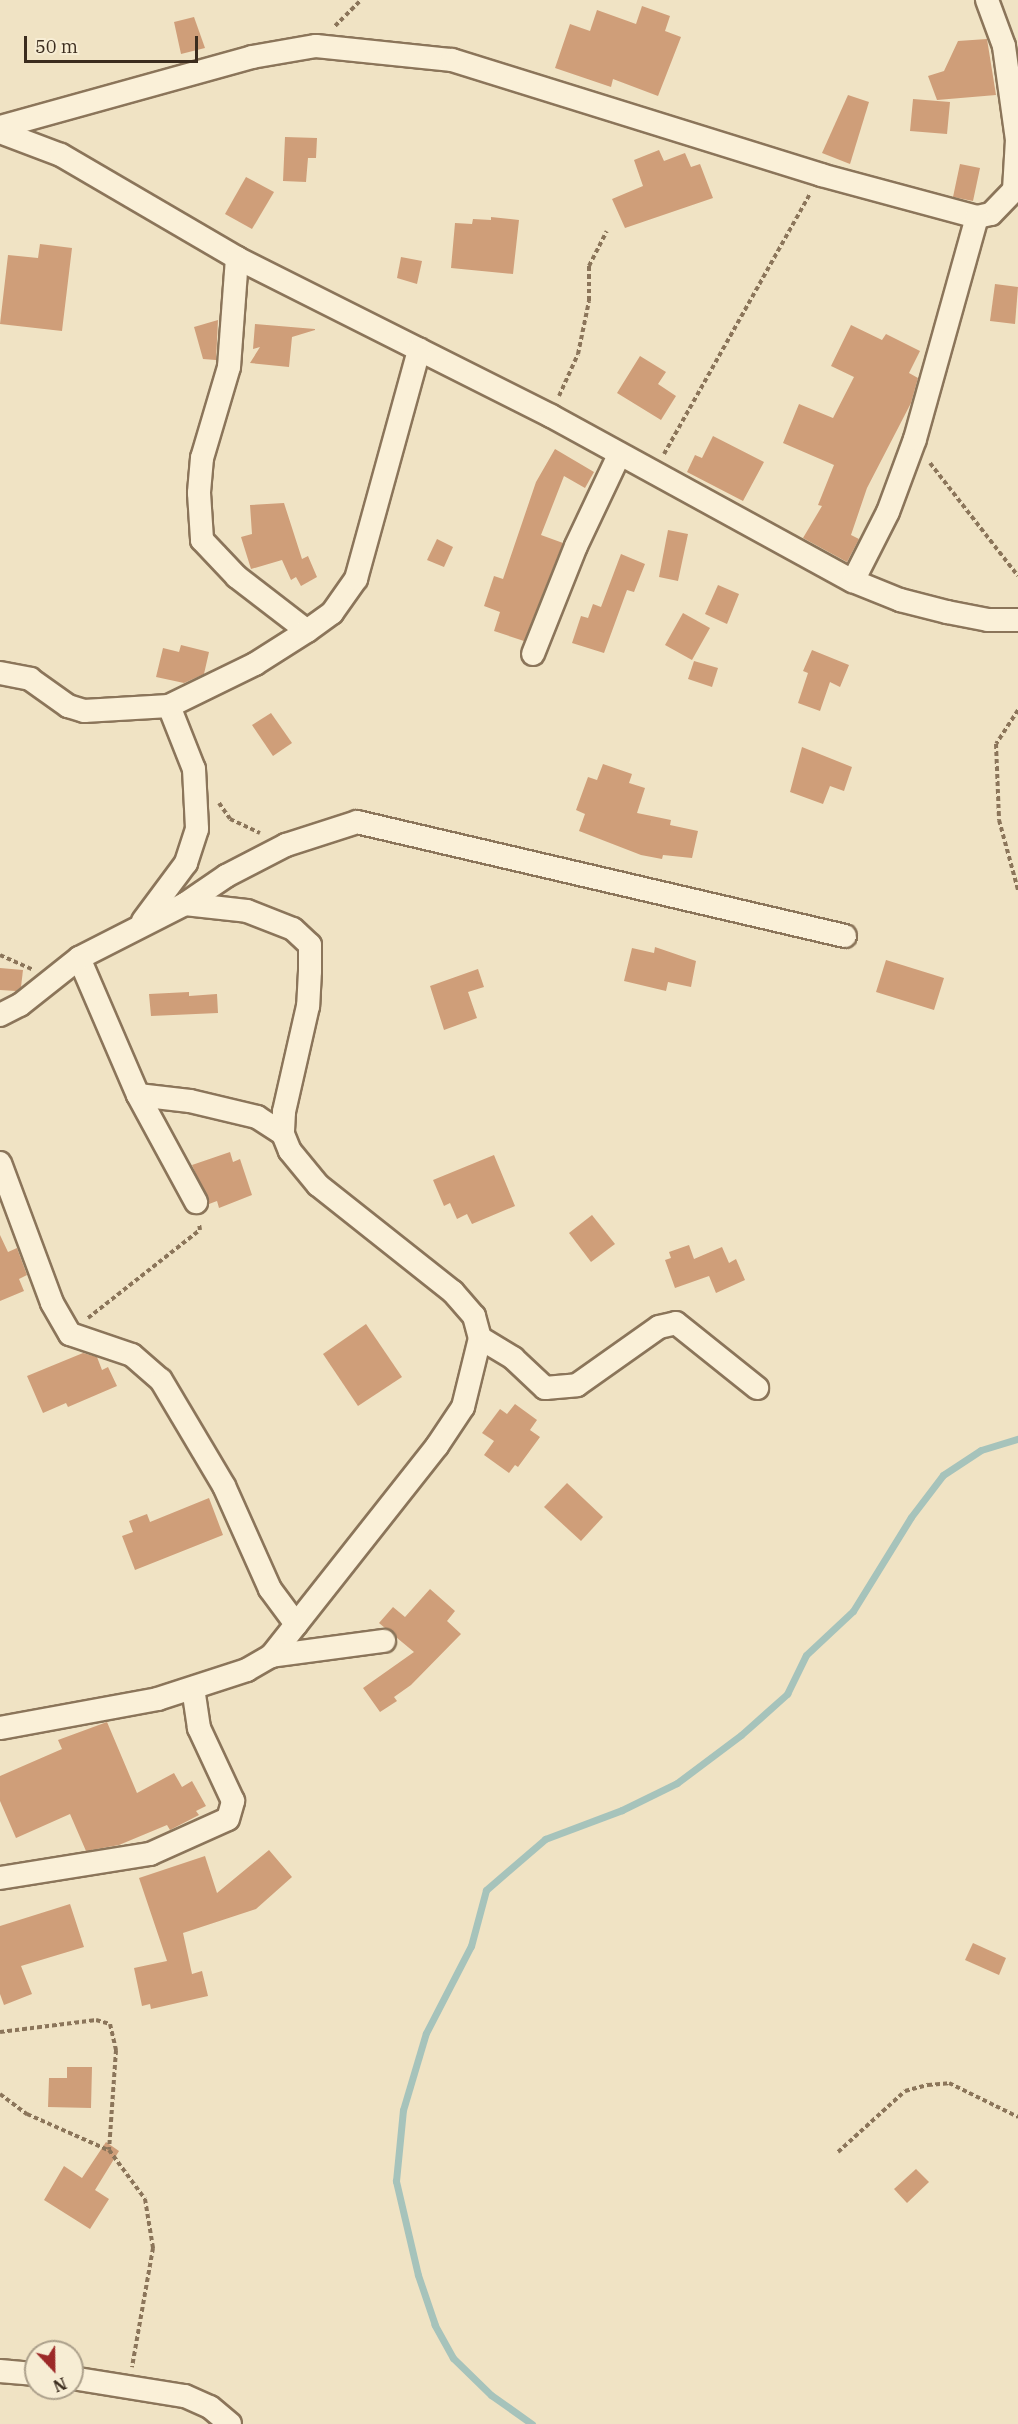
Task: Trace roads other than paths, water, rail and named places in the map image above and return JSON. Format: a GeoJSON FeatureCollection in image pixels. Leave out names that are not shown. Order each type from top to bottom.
{"type":"FeatureCollection","features":[{"type":"Feature","properties":{"kind":"street"},"geometry":{"type":"LineString","coordinates":[[0,127],[252,57],[316,46],[452,60],[821,175],[976,217],[991,214],[1014,190],[1016,150],[1004,46],[987,0]]}},
{"type":"Feature","properties":{"kind":"street"},"geometry":{"type":"LineString","coordinates":[[0,132],[62,155],[237,258],[551,416],[854,581],[900,600],[947,612],[988,620],[1018,620]]}},
{"type":"Feature","properties":{"kind":"street"},"geometry":{"type":"LineString","coordinates":[[854,581],[888,512],[915,439],[976,217]]}},
{"type":"Feature","properties":{"kind":"street"},"geometry":{"type":"LineString","coordinates":[[237,258],[229,367],[202,458],[199,493],[202,540],[237,577],[306,631]]}},
{"type":"Feature","properties":{"kind":"street"},"geometry":{"type":"LineString","coordinates":[[0,673],[30,679],[68,706],[84,711],[170,706],[255,664],[332,613],[356,579],[419,350]]}},
{"type":"Feature","properties":{"kind":"street"},"geometry":{"type":"LineString","coordinates":[[533,654],[576,546],[619,455]]}},
{"type":"Feature","properties":{"kind":"street"},"geometry":{"type":"LineString","coordinates":[[142,923],[186,863],[197,829],[194,769],[170,706]]}},
{"type":"Feature","properties":{"kind":"street"},"geometry":{"type":"LineString","coordinates":[[0,1015],[20,1005],[79,958],[142,923],[185,904],[226,876],[286,845],[357,822],[845,936]]}},
{"type":"Feature","properties":{"kind":"street"},"geometry":{"type":"LineString","coordinates":[[185,904],[246,911],[293,929],[310,945],[308,1006],[288,1084],[284,1134],[298,1163],[318,1185],[453,1292],[474,1316],[480,1338],[463,1407],[437,1446],[272,1656]]}},
{"type":"Feature","properties":{"kind":"street"},"geometry":{"type":"LineString","coordinates":[[79,958],[138,1095],[196,1202]]}},
{"type":"Feature","properties":{"kind":"street"},"geometry":{"type":"LineString","coordinates":[[138,1095],[190,1101],[257,1118],[284,1134]]}},
{"type":"Feature","properties":{"kind":"street"},"geometry":{"type":"LineString","coordinates":[[0,1163],[52,1303],[70,1334],[132,1355],[161,1380],[224,1486],[270,1589],[296,1624]]}},
{"type":"Feature","properties":{"kind":"street"},"geometry":{"type":"LineString","coordinates":[[480,1338],[513,1358],[545,1388],[577,1385],[659,1327],[676,1323],[757,1388]]}},
{"type":"Feature","properties":{"kind":"street"},"geometry":{"type":"LineString","coordinates":[[0,1728],[81,1715],[193,1688],[247,1670],[272,1656],[384,1641]]}},
{"type":"Feature","properties":{"kind":"street"},"geometry":{"type":"LineString","coordinates":[[0,1878],[150,1854],[228,1819],[232,1801],[199,1728],[193,1688]]}},
{"type":"Feature","properties":{"kind":"street"},"geometry":{"type":"LineString","coordinates":[[0,2371],[24,2373]]}},
{"type":"Feature","properties":{"kind":"street"},"geometry":{"type":"LineString","coordinates":[[84,2379],[129,2385],[196,2399],[230,2424]]}},
{"type":"Feature","properties":{"kind":"waterway"},"geometry":{"type":"LineString","coordinates":[[532,2424],[491,2395],[453,2358],[435,2325],[418,2275],[396,2181],[403,2110],[426,2033],[471,1946],[486,1890],[545,1839],[622,1810],[677,1783],[741,1735],[787,1694],[806,1655],[853,1611],[911,1517],[943,1475],[981,1450],[1018,1439]]}}]}
